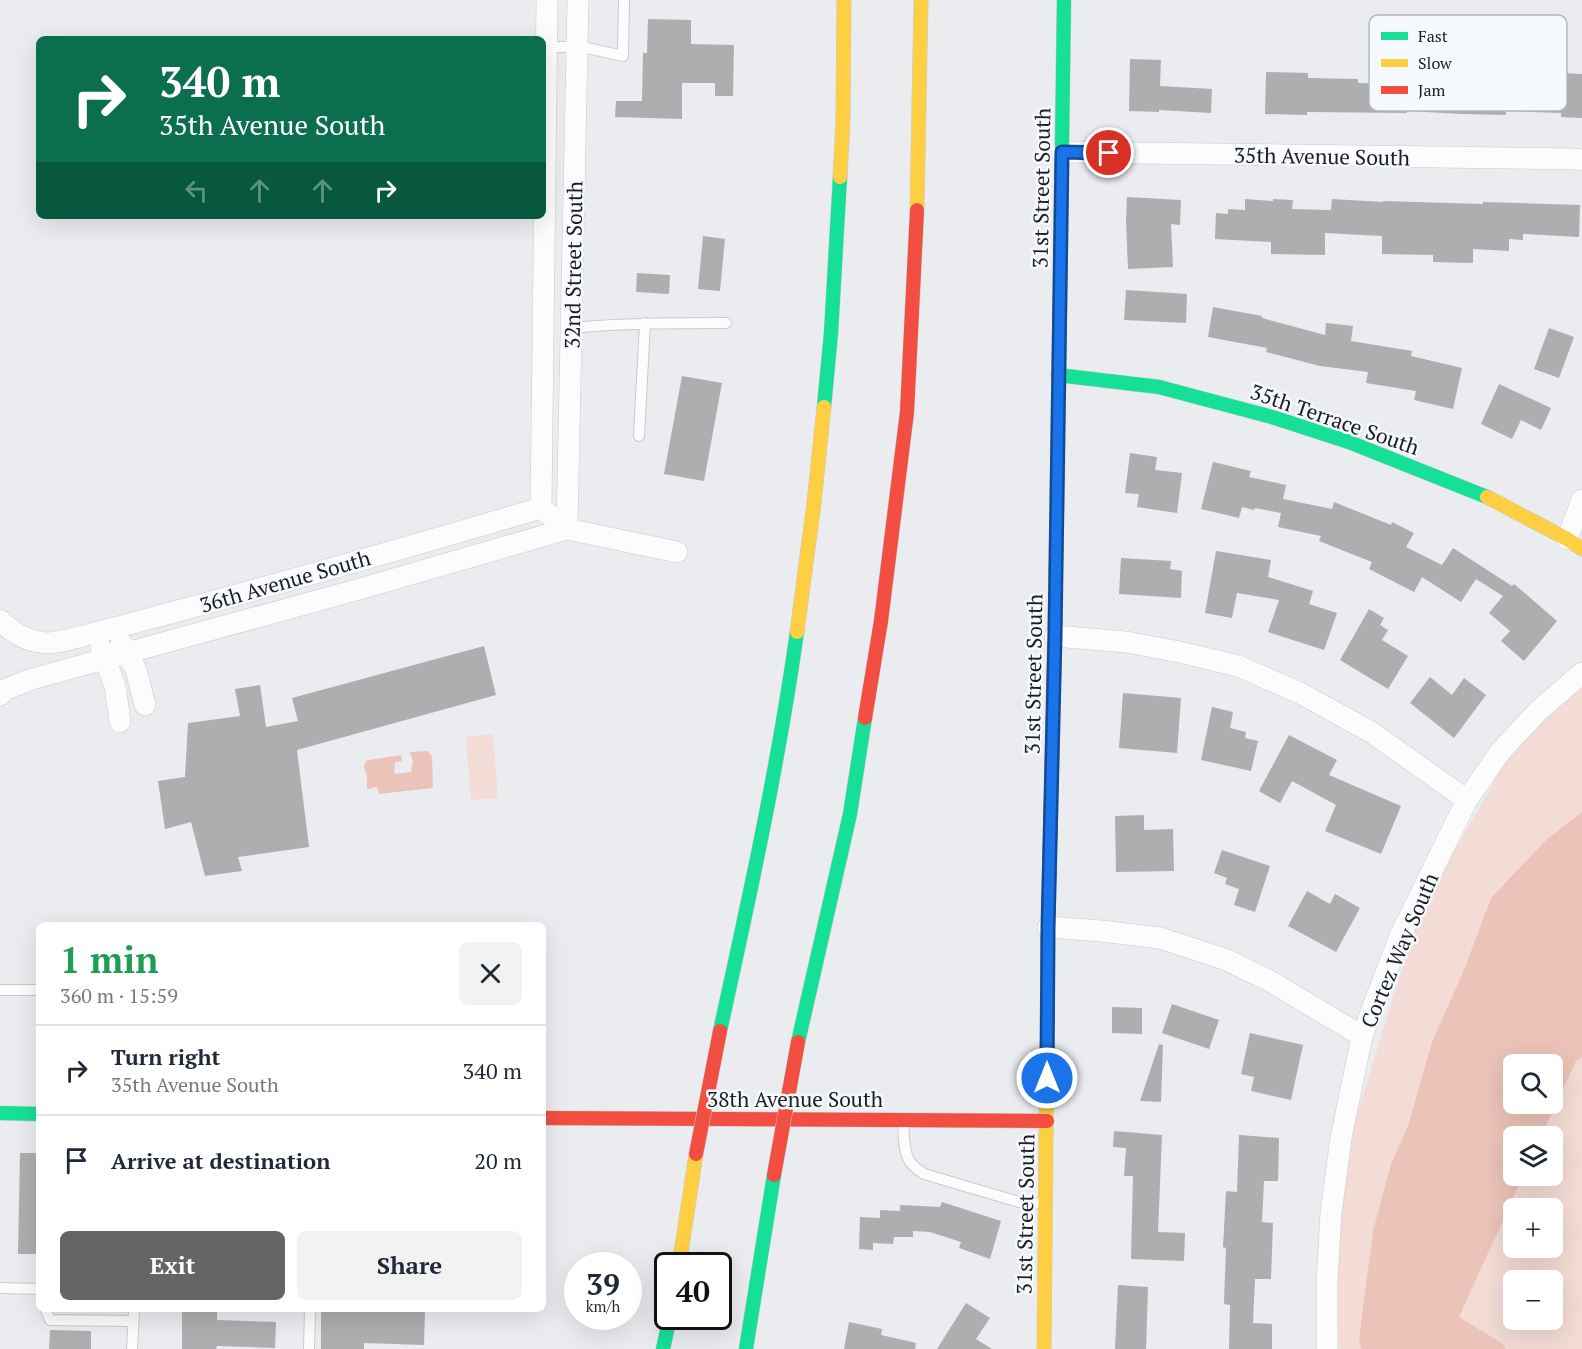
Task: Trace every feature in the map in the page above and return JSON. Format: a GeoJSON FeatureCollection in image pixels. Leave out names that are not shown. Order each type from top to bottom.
{"type":"FeatureCollection","features":[{"type":"Feature","properties":{"kind":"main road"},"geometry":{"type":"LineString","coordinates":[[681,1252],[696,1154],[720,1031],[764,829],[790,681],[814,503],[831,333],[843,121],[844,0]]}},
{"type":"Feature","properties":{"kind":"main road"},"geometry":{"type":"LineString","coordinates":[[746,1349],[798,1042],[850,814],[881,621],[907,412],[917,231],[921,0]]}},
{"type":"Feature","properties":{"kind":"main road","name":"31st Street South"},"geometry":{"type":"LineString","coordinates":[[1044,1349],[1048,927],[1055,636],[1064,0]]}},
{"type":"Feature","properties":{"kind":"main road","name":"35th Terrace South"},"geometry":{"type":"LineString","coordinates":[[1058,375],[1159,387],[1272,417],[1349,442],[1487,497],[1574,544]]}},
{"type":"Feature","properties":{"kind":"main road"},"geometry":{"type":"LineString","coordinates":[[0,1113],[36,1114]]}},
{"type":"Feature","properties":{"kind":"main road","name":"38th Avenue South"},"geometry":{"type":"LineString","coordinates":[[546,1118],[1047,1121]]}},
{"type":"Feature","properties":{"kind":"main road"},"geometry":{"type":"LineString","coordinates":[[663,1349],[667,1330]]}},
{"type":"Feature","properties":{"kind":"street","name":"32nd Street South"},"geometry":{"type":"LineString","coordinates":[[545,36],[547,0]]}},
{"type":"Feature","properties":{"kind":"street","name":"32nd Street South"},"geometry":{"type":"LineString","coordinates":[[567,529],[578,0]]}},
{"type":"Feature","properties":{"kind":"street","name":"35th Avenue South"},"geometry":{"type":"LineString","coordinates":[[1062,152],[1582,160]]}},
{"type":"Feature","properties":{"kind":"street","name":"32nd Street South"},"geometry":{"type":"LineString","coordinates":[[541,508],[544,219]]}},
{"type":"Feature","properties":{"kind":"street"},"geometry":{"type":"LineString","coordinates":[[1574,544],[1582,500]]}},
{"type":"Feature","properties":{"kind":"street","name":"36th Avenue South"},"geometry":{"type":"LineString","coordinates":[[0,695],[4,690],[32,679],[127,654],[350,578],[541,508],[567,529]]}},
{"type":"Feature","properties":{"kind":"street","name":"36th Avenue South"},"geometry":{"type":"LineString","coordinates":[[0,620],[22,638],[51,643],[567,529],[677,552]]}},
{"type":"Feature","properties":{"kind":"street"},"geometry":{"type":"LineString","coordinates":[[105,631],[127,654],[136,670],[146,705]]}},
{"type":"Feature","properties":{"kind":"street"},"geometry":{"type":"LineString","coordinates":[[105,631],[106,660],[115,686],[120,722]]}},
{"type":"Feature","properties":{"kind":"street"},"geometry":{"type":"LineString","coordinates":[[1055,636],[1126,642],[1238,666],[1300,693],[1371,732],[1467,800]]}},
{"type":"Feature","properties":{"kind":"street","name":"Cortez Way South"},"geometry":{"type":"LineString","coordinates":[[1327,1349],[1327,1281],[1331,1213],[1341,1138],[1362,1036],[1400,936],[1467,800],[1500,752],[1537,712],[1582,673]]}},
{"type":"Feature","properties":{"kind":"street"},"geometry":{"type":"LineString","coordinates":[[1048,927],[1101,930],[1160,938],[1227,960],[1270,981],[1362,1036]]}},
{"type":"Feature","properties":{"kind":"lane"},"geometry":{"type":"LineString","coordinates":[[546,47],[578,46],[623,56],[624,0]]}},
{"type":"Feature","properties":{"kind":"lane"},"geometry":{"type":"LineString","coordinates":[[572,328],[645,323],[726,323]]}},
{"type":"Feature","properties":{"kind":"lane"},"geometry":{"type":"LineString","coordinates":[[639,436],[645,323]]}},
{"type":"Feature","properties":{"kind":"lane"},"geometry":{"type":"LineString","coordinates":[[0,990],[36,990]]}},
{"type":"Feature","properties":{"kind":"lane"},"geometry":{"type":"LineString","coordinates":[[903,1120],[909,1160],[924,1174],[1019,1202],[1046,1204]]}},
{"type":"Feature","properties":{"kind":"lane"},"geometry":{"type":"LineString","coordinates":[[0,1288],[36,1289]]}},
{"type":"Feature","properties":{"kind":"lane"},"geometry":{"type":"LineString","coordinates":[[47,1312],[50,1320],[133,1315],[132,1349]]}},
{"type":"Feature","properties":{"kind":"lane"},"geometry":{"type":"LineString","coordinates":[[309,1349],[310,1312]]}},
{"type":"Feature","properties":{"kind":"shaded area"},"geometry":{"type":"Polygon","coordinates":[[[1582,686],[1582,812],[1546,840],[1491,898],[1409,1123],[1391,1164],[1359,1339],[1361,1349],[1339,1349],[1336,1297],[1340,1214],[1354,1124],[1415,927],[1441,873],[1507,759],[1543,720],[1582,686]]]}},
{"type":"Feature","properties":{"kind":"shaded area"},"geometry":{"type":"Polygon","coordinates":[[[493,734],[498,798],[471,800],[466,737],[493,734]]]}},
{"type":"Feature","properties":{"kind":"shaded area"},"geometry":{"type":"Polygon","coordinates":[[[428,751],[432,757],[432,788],[379,794],[376,787],[367,788],[364,767],[366,761],[401,755],[402,761],[395,762],[394,772],[396,774],[411,772],[413,761],[410,752],[428,751]]]}},
{"type":"Feature","properties":{"kind":"shaded area"},"geometry":{"type":"Polygon","coordinates":[[[1582,812],[1582,1057],[1576,1061],[1563,1089],[1563,1054],[1503,1054],[1503,1114],[1552,1114],[1546,1126],[1503,1126],[1503,1186],[1518,1186],[1513,1198],[1503,1198],[1503,1220],[1459,1317],[1503,1344],[1506,1349],[1361,1349],[1359,1339],[1373,1231],[1391,1164],[1409,1123],[1432,1042],[1464,970],[1491,898],[1546,840],[1582,812]]]}},
{"type":"Feature","properties":{"kind":"shaded area"},"geometry":{"type":"Polygon","coordinates":[[[1582,1057],[1582,1349],[1506,1349],[1503,1344],[1458,1317],[1503,1219],[1503,1258],[1563,1258],[1563,1198],[1513,1198],[1518,1186],[1563,1186],[1563,1126],[1546,1126],[1552,1114],[1563,1114],[1563,1089],[1576,1061],[1582,1057]]]}},
{"type":"Feature","properties":{"kind":"building"},"geometry":{"type":"Polygon","coordinates":[[[648,19],[691,20],[691,44],[734,45],[733,96],[715,96],[715,83],[682,83],[682,119],[615,117],[616,101],[642,101],[643,53],[647,53],[648,19]]]}},
{"type":"Feature","properties":{"kind":"building"},"geometry":{"type":"Polygon","coordinates":[[[1130,59],[1161,60],[1160,86],[1212,89],[1211,113],[1129,111],[1130,59]]]}},
{"type":"Feature","properties":{"kind":"building"},"geometry":{"type":"Polygon","coordinates":[[[1266,72],[1308,73],[1308,78],[1358,79],[1358,83],[1369,83],[1369,111],[1407,111],[1407,113],[1265,114],[1266,72]]]}},
{"type":"Feature","properties":{"kind":"building"},"geometry":{"type":"Polygon","coordinates":[[[1567,73],[1582,74],[1582,118],[1561,117],[1561,113],[1506,111],[1567,111],[1567,73]]]}},
{"type":"Feature","properties":{"kind":"building"},"geometry":{"type":"Polygon","coordinates":[[[1407,111],[1506,111],[1506,115],[1407,111]]]}},
{"type":"Feature","properties":{"kind":"building"},"geometry":{"type":"Polygon","coordinates":[[[1127,197],[1181,200],[1180,225],[1171,224],[1173,267],[1128,269],[1127,197]]]}},
{"type":"Feature","properties":{"kind":"building"},"geometry":{"type":"Polygon","coordinates":[[[1245,199],[1293,200],[1292,209],[1331,210],[1332,199],[1580,205],[1579,237],[1523,234],[1523,240],[1509,239],[1509,251],[1473,249],[1473,263],[1433,262],[1433,255],[1382,254],[1382,236],[1325,233],[1325,255],[1271,254],[1271,242],[1215,239],[1216,213],[1228,214],[1228,209],[1245,210],[1245,199]]]}},
{"type":"Feature","properties":{"kind":"building"},"geometry":{"type":"Polygon","coordinates":[[[703,236],[725,239],[720,291],[698,289],[703,236]]]}},
{"type":"Feature","properties":{"kind":"building"},"geometry":{"type":"Polygon","coordinates":[[[637,273],[670,275],[669,294],[636,292],[637,273]]]}},
{"type":"Feature","properties":{"kind":"building"},"geometry":{"type":"Polygon","coordinates":[[[1126,290],[1187,294],[1186,323],[1124,320],[1126,290]]]}},
{"type":"Feature","properties":{"kind":"building"},"geometry":{"type":"Polygon","coordinates":[[[1213,307],[1262,316],[1262,318],[1325,335],[1326,323],[1353,326],[1351,341],[1412,351],[1411,356],[1462,368],[1453,409],[1414,400],[1416,391],[1366,383],[1368,372],[1320,366],[1266,352],[1267,348],[1208,337],[1213,307]]]}},
{"type":"Feature","properties":{"kind":"building"},"geometry":{"type":"Polygon","coordinates":[[[1549,328],[1574,337],[1559,378],[1534,369],[1549,328]]]}},
{"type":"Feature","properties":{"kind":"building"},"geometry":{"type":"Polygon","coordinates":[[[682,376],[722,383],[704,481],[664,474],[682,376]]]}},
{"type":"Feature","properties":{"kind":"building"},"geometry":{"type":"Polygon","coordinates":[[[1499,384],[1551,408],[1541,430],[1521,420],[1512,439],[1481,424],[1499,384]]]}},
{"type":"Feature","properties":{"kind":"building"},"geometry":{"type":"Polygon","coordinates":[[[1130,453],[1157,457],[1155,470],[1182,473],[1177,513],[1137,507],[1139,494],[1125,493],[1130,453]]]}},
{"type":"Feature","properties":{"kind":"building"},"geometry":{"type":"Polygon","coordinates":[[[1213,462],[1251,471],[1249,477],[1286,485],[1283,499],[1332,509],[1334,502],[1391,525],[1392,522],[1414,533],[1406,547],[1442,565],[1453,548],[1512,586],[1514,584],[1557,621],[1524,661],[1501,641],[1510,631],[1489,613],[1503,596],[1476,579],[1461,602],[1422,577],[1414,592],[1369,569],[1372,562],[1319,541],[1321,536],[1278,527],[1281,513],[1242,507],[1239,518],[1201,509],[1213,462]]]}},
{"type":"Feature","properties":{"kind":"building"},"geometry":{"type":"Polygon","coordinates":[[[1216,551],[1271,560],[1268,577],[1313,591],[1309,604],[1337,613],[1324,650],[1268,632],[1279,600],[1237,593],[1232,618],[1205,613],[1216,551]]]}},
{"type":"Feature","properties":{"kind":"building"},"geometry":{"type":"Polygon","coordinates":[[[1121,558],[1171,561],[1170,569],[1182,571],[1181,598],[1119,594],[1121,558]]]}},
{"type":"Feature","properties":{"kind":"building"},"geometry":{"type":"Polygon","coordinates":[[[1369,609],[1384,618],[1380,625],[1388,630],[1382,640],[1408,656],[1388,689],[1340,660],[1369,609]]]}},
{"type":"Feature","properties":{"kind":"building"},"geometry":{"type":"Polygon","coordinates":[[[484,646],[496,695],[297,750],[309,847],[238,857],[242,871],[205,876],[191,822],[165,829],[158,781],[185,777],[188,723],[240,716],[235,689],[260,685],[266,727],[298,721],[292,698],[484,646]]]}},
{"type":"Feature","properties":{"kind":"building"},"geometry":{"type":"Polygon","coordinates":[[[1430,677],[1452,695],[1464,678],[1486,695],[1454,738],[1410,703],[1430,677]]]}},
{"type":"Feature","properties":{"kind":"building"},"geometry":{"type":"Polygon","coordinates":[[[1123,693],[1181,698],[1177,753],[1119,748],[1123,693]]]}},
{"type":"Feature","properties":{"kind":"building"},"geometry":{"type":"Polygon","coordinates":[[[1212,707],[1233,712],[1230,728],[1246,732],[1245,738],[1258,741],[1251,771],[1201,760],[1212,707]]]}},
{"type":"Feature","properties":{"kind":"building"},"geometry":{"type":"Polygon","coordinates":[[[1289,735],[1337,760],[1329,775],[1401,806],[1381,854],[1325,831],[1336,805],[1292,781],[1280,803],[1259,791],[1289,735]]]}},
{"type":"Feature","properties":{"kind":"building"},"geometry":{"type":"Polygon","coordinates":[[[1144,815],[1144,830],[1173,829],[1174,871],[1116,872],[1115,816],[1144,815]]]}},
{"type":"Feature","properties":{"kind":"building"},"geometry":{"type":"Polygon","coordinates":[[[1222,850],[1270,866],[1255,912],[1234,905],[1239,889],[1225,884],[1227,878],[1214,873],[1222,850]]]}},
{"type":"Feature","properties":{"kind":"building"},"geometry":{"type":"Polygon","coordinates":[[[1307,891],[1330,904],[1335,894],[1360,908],[1336,952],[1288,926],[1307,891]]]}},
{"type":"Feature","properties":{"kind":"building"},"geometry":{"type":"Polygon","coordinates":[[[1172,1004],[1219,1020],[1209,1049],[1162,1033],[1172,1004]]]}},
{"type":"Feature","properties":{"kind":"building"},"geometry":{"type":"Polygon","coordinates":[[[1112,1007],[1142,1008],[1142,1034],[1112,1033],[1112,1007]]]}},
{"type":"Feature","properties":{"kind":"building"},"geometry":{"type":"Polygon","coordinates":[[[1250,1033],[1303,1045],[1291,1100],[1251,1091],[1254,1077],[1241,1074],[1250,1033]]]}},
{"type":"Feature","properties":{"kind":"building"},"geometry":{"type":"Polygon","coordinates":[[[1159,1044],[1163,1045],[1161,1102],[1140,1101],[1159,1044]]]}},
{"type":"Feature","properties":{"kind":"building"},"geometry":{"type":"Polygon","coordinates":[[[1114,1131],[1162,1135],[1158,1232],[1185,1233],[1184,1261],[1131,1259],[1133,1176],[1124,1176],[1126,1148],[1113,1147],[1114,1131]]]}},
{"type":"Feature","properties":{"kind":"building"},"geometry":{"type":"Polygon","coordinates":[[[1239,1135],[1279,1138],[1278,1181],[1264,1181],[1262,1222],[1273,1223],[1271,1279],[1255,1279],[1253,1323],[1272,1324],[1272,1349],[1229,1349],[1230,1305],[1224,1304],[1226,1248],[1223,1247],[1226,1191],[1237,1192],[1239,1135]]]}},
{"type":"Feature","properties":{"kind":"building"},"geometry":{"type":"Polygon","coordinates":[[[20,1153],[36,1153],[36,1254],[18,1254],[20,1153]]]}},
{"type":"Feature","properties":{"kind":"building"},"geometry":{"type":"Polygon","coordinates":[[[942,1202],[1001,1221],[990,1259],[959,1248],[961,1242],[930,1232],[913,1231],[913,1237],[894,1237],[893,1244],[873,1243],[873,1250],[859,1249],[860,1217],[880,1218],[880,1210],[900,1211],[900,1205],[940,1207],[942,1202]]]}},
{"type":"Feature","properties":{"kind":"building"},"geometry":{"type":"Polygon","coordinates":[[[1118,1285],[1148,1287],[1146,1349],[1115,1349],[1118,1285]]]}},
{"type":"Feature","properties":{"kind":"building"},"geometry":{"type":"Polygon","coordinates":[[[966,1303],[990,1318],[976,1339],[992,1349],[937,1349],[966,1303]]]}},
{"type":"Feature","properties":{"kind":"building"},"geometry":{"type":"Polygon","coordinates":[[[182,1312],[217,1312],[217,1320],[276,1322],[275,1348],[217,1346],[216,1349],[182,1349],[182,1312]]]}},
{"type":"Feature","properties":{"kind":"building"},"geometry":{"type":"Polygon","coordinates":[[[321,1312],[425,1312],[424,1345],[364,1343],[364,1349],[321,1349],[321,1312]]]}},
{"type":"Feature","properties":{"kind":"building"},"geometry":{"type":"Polygon","coordinates":[[[849,1322],[882,1329],[881,1335],[916,1343],[915,1349],[844,1349],[849,1322]]]}},
{"type":"Feature","properties":{"kind":"building"},"geometry":{"type":"Polygon","coordinates":[[[50,1330],[91,1331],[91,1349],[49,1349],[50,1330]]]}},
{"type":"Feature","properties":{"kind":"traffic: fast"},"geometry":{"type":"LineString","coordinates":[[1059,363],[1064,0]]}},
{"type":"Feature","properties":{"kind":"traffic: fast"},"geometry":{"type":"LineString","coordinates":[[824,407],[831,333],[840,177]]}},
{"type":"Feature","properties":{"kind":"traffic: fast"},"geometry":{"type":"LineString","coordinates":[[1058,375],[1159,387],[1272,417],[1349,442],[1487,497]]}},
{"type":"Feature","properties":{"kind":"traffic: fast"},"geometry":{"type":"LineString","coordinates":[[720,1031],[772,783],[797,632]]}},
{"type":"Feature","properties":{"kind":"traffic: fast"},"geometry":{"type":"LineString","coordinates":[[798,1042],[850,814],[865,718]]}},
{"type":"Feature","properties":{"kind":"traffic: fast"},"geometry":{"type":"LineString","coordinates":[[0,1113],[36,1114]]}},
{"type":"Feature","properties":{"kind":"traffic: fast"},"geometry":{"type":"LineString","coordinates":[[746,1349],[774,1175]]}},
{"type":"Feature","properties":{"kind":"traffic: fast"},"geometry":{"type":"LineString","coordinates":[[663,1349],[667,1330]]}},
{"type":"Feature","properties":{"kind":"traffic: slow"},"geometry":{"type":"LineString","coordinates":[[840,177],[844,0]]}},
{"type":"Feature","properties":{"kind":"traffic: slow"},"geometry":{"type":"LineString","coordinates":[[917,210],[921,0]]}},
{"type":"Feature","properties":{"kind":"traffic: slow"},"geometry":{"type":"LineString","coordinates":[[1055,617],[1059,363]]}},
{"type":"Feature","properties":{"kind":"traffic: slow"},"geometry":{"type":"LineString","coordinates":[[797,632],[824,407]]}},
{"type":"Feature","properties":{"kind":"traffic: slow"},"geometry":{"type":"LineString","coordinates":[[1487,497],[1582,549]]}},
{"type":"Feature","properties":{"kind":"traffic: slow"},"geometry":{"type":"LineString","coordinates":[[1044,1349],[1048,934]]}},
{"type":"Feature","properties":{"kind":"traffic: slow"},"geometry":{"type":"LineString","coordinates":[[681,1252],[696,1154]]}},
{"type":"Feature","properties":{"kind":"traffic: jam"},"geometry":{"type":"LineString","coordinates":[[865,718],[881,621],[907,412],[917,210]]}},
{"type":"Feature","properties":{"kind":"traffic: jam"},"geometry":{"type":"LineString","coordinates":[[1048,934],[1055,617]]}},
{"type":"Feature","properties":{"kind":"traffic: jam"},"geometry":{"type":"LineString","coordinates":[[696,1154],[720,1031]]}},
{"type":"Feature","properties":{"kind":"traffic: jam"},"geometry":{"type":"LineString","coordinates":[[774,1175],[798,1042]]}},
{"type":"Feature","properties":{"kind":"traffic: jam"},"geometry":{"type":"LineString","coordinates":[[546,1118],[1047,1121]]}},
{"type":"Feature","properties":{"kind":"route"},"geometry":{"type":"LineString","coordinates":[[1047,1078],[1062,152],[1109,153]]}}]}
